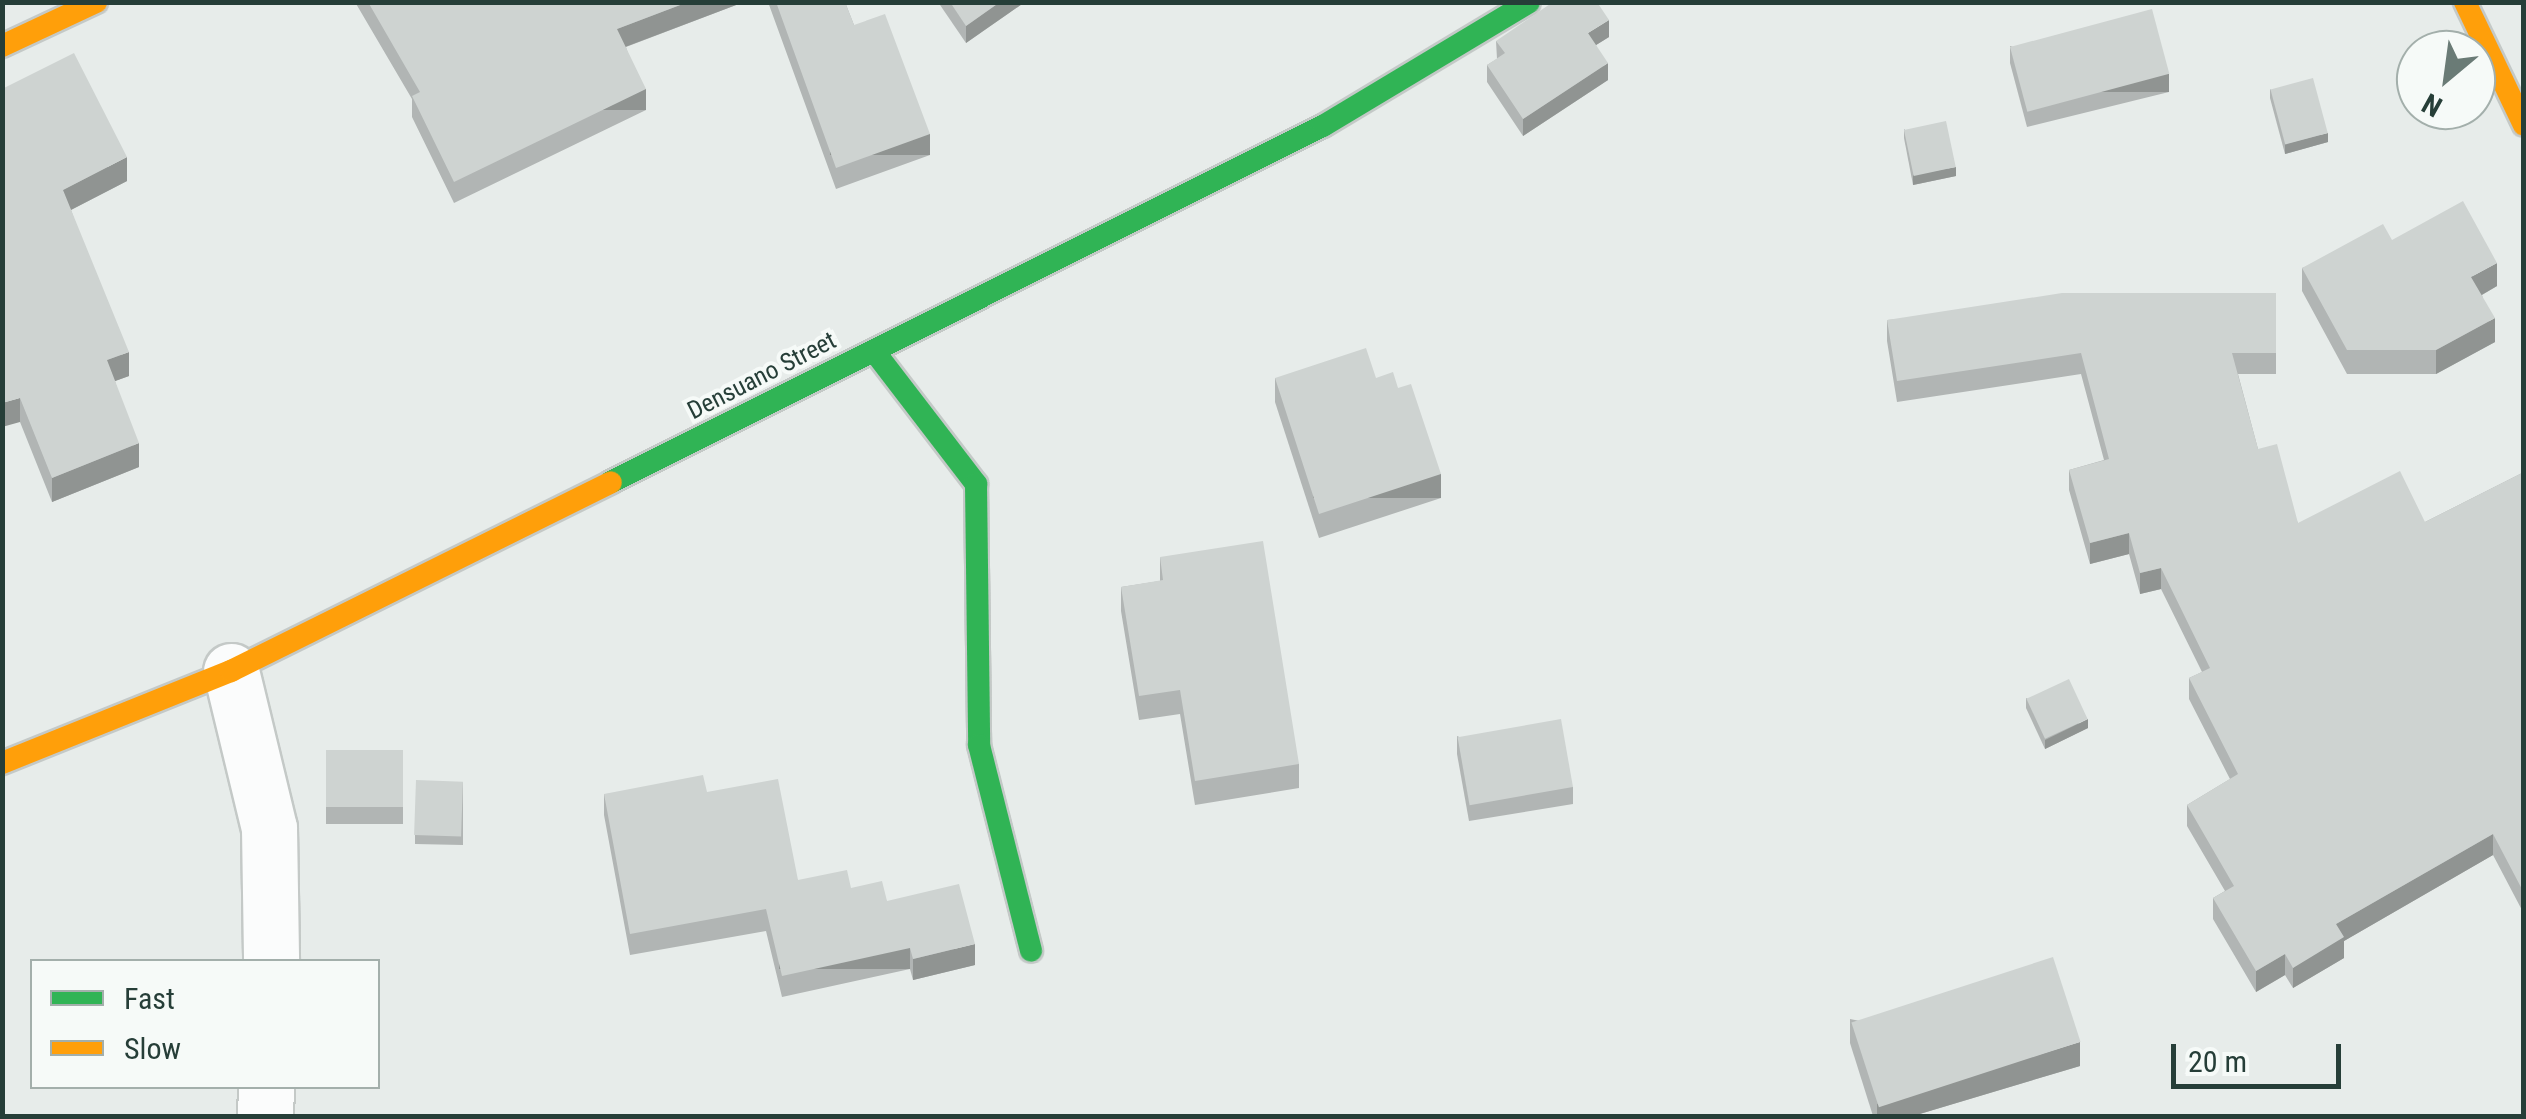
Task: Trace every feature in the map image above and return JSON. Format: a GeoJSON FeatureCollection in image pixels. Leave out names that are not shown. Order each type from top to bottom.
{"type":"FeatureCollection","features":[{"type":"Feature","properties":{"kind":"street"},"geometry":{"type":"LineString","coordinates":[[2,46],[96,2]]}},
{"type":"Feature","properties":{"kind":"street","name":"Densuano Street"},"geometry":{"type":"LineString","coordinates":[[2,762],[231,671],[874,351],[1323,126],[1528,2]]}},
{"type":"Feature","properties":{"kind":"street"},"geometry":{"type":"LineString","coordinates":[[2465,2],[2524,125]]}},
{"type":"Feature","properties":{"kind":"street"},"geometry":{"type":"LineString","coordinates":[[874,351],[976,484],[979,744],[1030,951]]}},
{"type":"Feature","properties":{"kind":"street"},"geometry":{"type":"LineString","coordinates":[[231,671],[269,828],[271,959]]}},
{"type":"Feature","properties":{"kind":"street"},"geometry":{"type":"LineString","coordinates":[[265,1116],[266,1089]]}},
{"type":"Feature","properties":{"kind":"building"},"geometry":{"type":"Polygon","coordinates":[[[368,2],[688,2],[617,29],[646,89],[454,182],[412,96],[420,92],[368,2]]]}},
{"type":"Feature","properties":{"kind":"building"},"geometry":{"type":"Polygon","coordinates":[[[776,2],[845,2],[854,25],[885,14],[930,134],[836,168],[776,2]]]}},
{"type":"Feature","properties":{"kind":"building"},"geometry":{"type":"Polygon","coordinates":[[[950,2],[1000,2],[966,26],[950,2]]]}},
{"type":"Feature","properties":{"kind":"building"},"geometry":{"type":"Polygon","coordinates":[[[1553,2],[1597,2],[1609,20],[1588,33],[1608,63],[1523,119],[1487,65],[1505,53],[1496,41],[1553,2]]]}},
{"type":"Feature","properties":{"kind":"building"},"geometry":{"type":"Polygon","coordinates":[[[2152,9],[2169,74],[2027,112],[2010,47],[2152,9]]]}},
{"type":"Feature","properties":{"kind":"building"},"geometry":{"type":"Polygon","coordinates":[[[74,53],[127,157],[63,190],[129,352],[107,360],[139,443],[52,478],[20,398],[2,403],[2,89],[74,53]]]}},
{"type":"Feature","properties":{"kind":"building"},"geometry":{"type":"Polygon","coordinates":[[[2313,78],[2328,133],[2285,144],[2270,89],[2313,78]]]}},
{"type":"Feature","properties":{"kind":"building"},"geometry":{"type":"Polygon","coordinates":[[[1946,121],[1956,167],[1914,176],[1904,130],[1946,121]]]}},
{"type":"Feature","properties":{"kind":"building"},"geometry":{"type":"Polygon","coordinates":[[[2463,201],[2497,263],[2471,277],[2495,318],[2436,350],[2347,350],[2302,268],[2383,224],[2392,240],[2463,201]]]}},
{"type":"Feature","properties":{"kind":"building"},"geometry":{"type":"Polygon","coordinates":[[[2062,293],[2276,293],[2276,353],[2232,353],[2258,449],[2277,444],[2298,523],[2400,471],[2425,522],[2524,472],[2524,893],[2493,834],[2336,924],[2344,937],[2293,968],[2285,954],[2256,971],[2213,898],[2234,886],[2187,805],[2238,774],[2189,678],[2210,668],[2161,568],[2140,573],[2129,533],[2090,543],[2069,470],[2109,459],[2081,353],[1897,381],[1887,320],[2062,293]]]}},
{"type":"Feature","properties":{"kind":"building"},"geometry":{"type":"Polygon","coordinates":[[[1366,348],[1376,378],[1393,372],[1398,388],[1411,384],[1441,474],[1319,514],[1275,378],[1366,348]]]}},
{"type":"Feature","properties":{"kind":"building"},"geometry":{"type":"Polygon","coordinates":[[[1263,541],[1299,764],[1195,781],[1180,690],[1139,696],[1121,587],[1163,580],[1160,557],[1263,541]]]}},
{"type":"Feature","properties":{"kind":"building"},"geometry":{"type":"Polygon","coordinates":[[[2069,679],[2088,719],[2045,739],[2026,699],[2069,679]]]}},
{"type":"Feature","properties":{"kind":"building"},"geometry":{"type":"Polygon","coordinates":[[[1561,719],[1573,787],[1470,805],[1458,737],[1561,719]]]}},
{"type":"Feature","properties":{"kind":"building"},"geometry":{"type":"Polygon","coordinates":[[[326,750],[403,750],[403,807],[326,807],[326,750]]]}},
{"type":"Feature","properties":{"kind":"building"},"geometry":{"type":"Polygon","coordinates":[[[703,775],[707,792],[778,779],[798,880],[847,870],[851,888],[882,881],[887,901],[959,884],[975,944],[913,959],[910,948],[782,976],[766,909],[630,934],[604,794],[703,775]]]}},
{"type":"Feature","properties":{"kind":"building"},"geometry":{"type":"Polygon","coordinates":[[[416,780],[463,782],[461,837],[414,835],[416,780]]]}},
{"type":"Feature","properties":{"kind":"building"},"geometry":{"type":"Polygon","coordinates":[[[2053,957],[2081,1042],[1879,1107],[1851,1023],[2053,957]]]}},
{"type":"Feature","properties":{"kind":"traffic: fast"},"geometry":{"type":"LineString","coordinates":[[611,482],[1323,126],[1529,2]]}},
{"type":"Feature","properties":{"kind":"traffic: fast"},"geometry":{"type":"LineString","coordinates":[[874,351],[976,484],[979,745],[1031,951]]}},
{"type":"Feature","properties":{"kind":"traffic: slow"},"geometry":{"type":"LineString","coordinates":[[2,46],[96,2]]}},
{"type":"Feature","properties":{"kind":"traffic: slow"},"geometry":{"type":"LineString","coordinates":[[2465,2],[2524,125]]}},
{"type":"Feature","properties":{"kind":"traffic: slow"},"geometry":{"type":"LineString","coordinates":[[2,763],[231,671],[611,482]]}}]}
